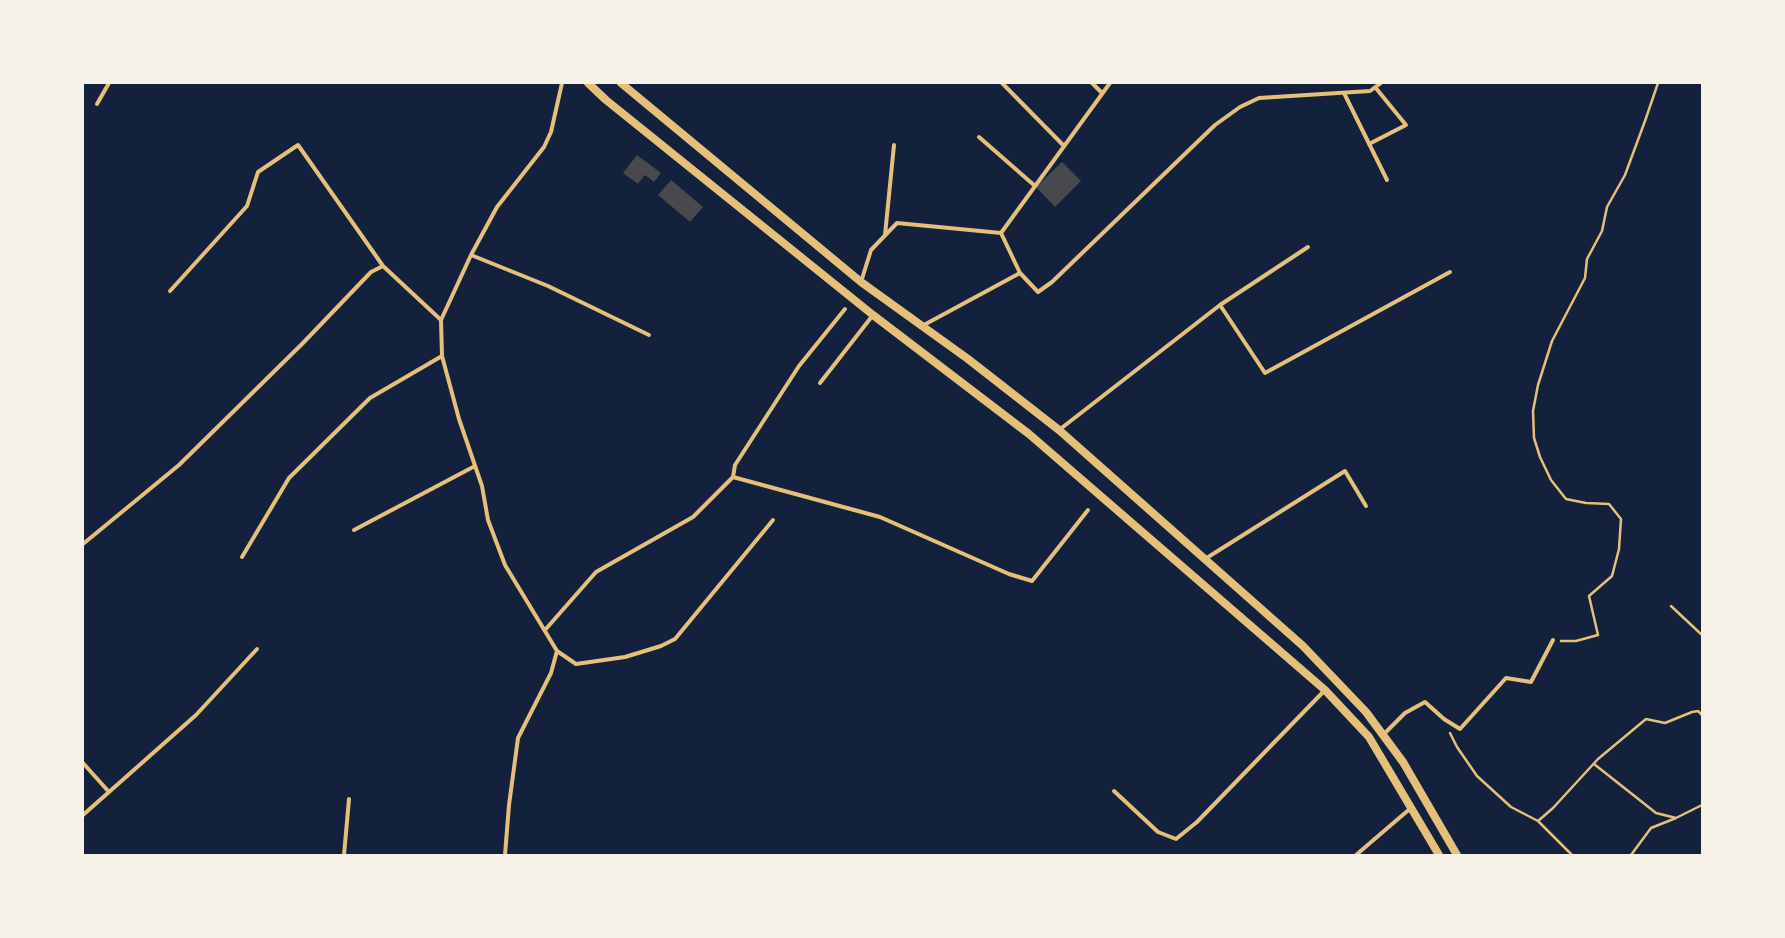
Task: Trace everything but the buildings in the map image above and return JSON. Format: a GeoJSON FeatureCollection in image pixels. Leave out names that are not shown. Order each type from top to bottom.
{"type":"FeatureCollection","features":[{"type":"Feature","properties":{"kind":"main road"},"geometry":{"type":"LineString","coordinates":[[588,83],[606,100],[873,315],[1029,434],[1325,690],[1369,737],[1412,807],[1439,855]]}},
{"type":"Feature","properties":{"kind":"main road"},"geometry":{"type":"LineString","coordinates":[[621,83],[861,282],[968,359],[1059,430],[1303,646],[1366,712],[1404,762],[1457,855]]}},
{"type":"Feature","properties":{"kind":"main road"},"geometry":{"type":"LineString","coordinates":[[1428,835],[1441,827]]}},
{"type":"Feature","properties":{"kind":"street"},"geometry":{"type":"LineString","coordinates":[[97,104],[109,83]]}},
{"type":"Feature","properties":{"kind":"street"},"geometry":{"type":"LineString","coordinates":[[562,83],[551,132],[544,147],[497,207],[471,255],[441,320],[442,356],[459,419],[482,486],[488,520],[505,565],[557,651],[576,664],[625,657],[661,646],[675,639],[773,520]]}},
{"type":"Feature","properties":{"kind":"street"},"geometry":{"type":"LineString","coordinates":[[1002,83],[1064,146]]}},
{"type":"Feature","properties":{"kind":"street"},"geometry":{"type":"LineString","coordinates":[[1092,83],[1102,93]]}},
{"type":"Feature","properties":{"kind":"street"},"geometry":{"type":"LineString","coordinates":[[1001,233],[1110,83]]}},
{"type":"Feature","properties":{"kind":"street"},"geometry":{"type":"LineString","coordinates":[[1001,233],[1020,273],[1038,292],[1052,282],[1216,125],[1240,107],[1259,98],[1370,92],[1381,83]]}},
{"type":"Feature","properties":{"kind":"street"},"geometry":{"type":"LineString","coordinates":[[1369,144],[1406,125],[1375,88]]}},
{"type":"Feature","properties":{"kind":"street"},"geometry":{"type":"LineString","coordinates":[[1344,93],[1387,180]]}},
{"type":"Feature","properties":{"kind":"street"},"geometry":{"type":"LineString","coordinates":[[979,137],[1035,186]]}},
{"type":"Feature","properties":{"kind":"street"},"geometry":{"type":"LineString","coordinates":[[170,291],[247,206],[258,172],[298,145],[383,266],[441,320]]}},
{"type":"Feature","properties":{"kind":"street"},"geometry":{"type":"LineString","coordinates":[[885,236],[894,145]]}},
{"type":"Feature","properties":{"kind":"street"},"geometry":{"type":"LineString","coordinates":[[861,282],[871,250],[897,223],[1001,233]]}},
{"type":"Feature","properties":{"kind":"street"},"geometry":{"type":"LineString","coordinates":[[1059,430],[1220,305],[1308,247]]}},
{"type":"Feature","properties":{"kind":"street"},"geometry":{"type":"LineString","coordinates":[[471,255],[548,286],[649,335]]}},
{"type":"Feature","properties":{"kind":"street"},"geometry":{"type":"LineString","coordinates":[[83,544],[179,465],[303,343],[371,272],[383,266]]}},
{"type":"Feature","properties":{"kind":"street"},"geometry":{"type":"LineString","coordinates":[[1220,305],[1265,373],[1450,272]]}},
{"type":"Feature","properties":{"kind":"street"},"geometry":{"type":"LineString","coordinates":[[922,326],[1020,273]]}},
{"type":"Feature","properties":{"kind":"street"},"geometry":{"type":"LineString","coordinates":[[545,630],[596,572],[694,517],[733,477],[734,465],[794,373],[845,309]]}},
{"type":"Feature","properties":{"kind":"street"},"geometry":{"type":"LineString","coordinates":[[820,383],[873,315]]}},
{"type":"Feature","properties":{"kind":"street"},"geometry":{"type":"LineString","coordinates":[[242,557],[289,478],[370,398],[442,356]]}},
{"type":"Feature","properties":{"kind":"street"},"geometry":{"type":"LineString","coordinates":[[354,530],[475,466]]}},
{"type":"Feature","properties":{"kind":"street"},"geometry":{"type":"LineString","coordinates":[[1204,559],[1345,471],[1366,506]]}},
{"type":"Feature","properties":{"kind":"street"},"geometry":{"type":"LineString","coordinates":[[733,477],[880,517],[1009,574],[1032,582],[1088,510]]}},
{"type":"Feature","properties":{"kind":"street"},"geometry":{"type":"LineString","coordinates":[[1383,735],[1405,713],[1425,702],[1444,719],[1460,729],[1506,678],[1531,682],[1553,640]]}},
{"type":"Feature","properties":{"kind":"street"},"geometry":{"type":"LineString","coordinates":[[83,815],[196,714],[258,649]]}},
{"type":"Feature","properties":{"kind":"street"},"geometry":{"type":"LineString","coordinates":[[505,855],[509,805],[518,738],[551,673],[557,651]]}},
{"type":"Feature","properties":{"kind":"street"},"geometry":{"type":"LineString","coordinates":[[1114,791],[1158,832],[1176,839],[1197,822],[1325,690]]}},
{"type":"Feature","properties":{"kind":"street"},"geometry":{"type":"LineString","coordinates":[[83,763],[109,792]]}},
{"type":"Feature","properties":{"kind":"street"},"geometry":{"type":"LineString","coordinates":[[344,855],[350,799]]}},
{"type":"Feature","properties":{"kind":"street"},"geometry":{"type":"LineString","coordinates":[[1356,855],[1412,807]]}},
{"type":"Feature","properties":{"kind":"path"},"geometry":{"type":"LineString","coordinates":[[1553,640],[1576,641],[1598,635],[1589,596],[1612,576],[1619,549],[1621,519],[1609,504],[1586,503],[1566,499],[1551,480],[1540,457],[1534,438],[1533,411],[1538,385],[1552,341],[1585,278],[1587,259],[1602,232],[1607,207],[1625,174],[1658,83]]}},
{"type":"Feature","properties":{"kind":"path"},"geometry":{"type":"LineString","coordinates":[[1671,606],[1702,635]]}},
{"type":"Feature","properties":{"kind":"path"},"geometry":{"type":"LineString","coordinates":[[1538,821],[1553,808],[1594,764],[1624,736],[1646,719],[1665,723],[1692,712],[1698,711],[1702,715]]}},
{"type":"Feature","properties":{"kind":"path"},"geometry":{"type":"LineString","coordinates":[[1444,719],[1457,747],[1477,776],[1511,807],[1538,821],[1572,855]]}},
{"type":"Feature","properties":{"kind":"path"},"geometry":{"type":"LineString","coordinates":[[1594,764],[1656,813],[1676,818]]}},
{"type":"Feature","properties":{"kind":"path"},"geometry":{"type":"LineString","coordinates":[[1631,855],[1651,828],[1702,805]]}}]}
